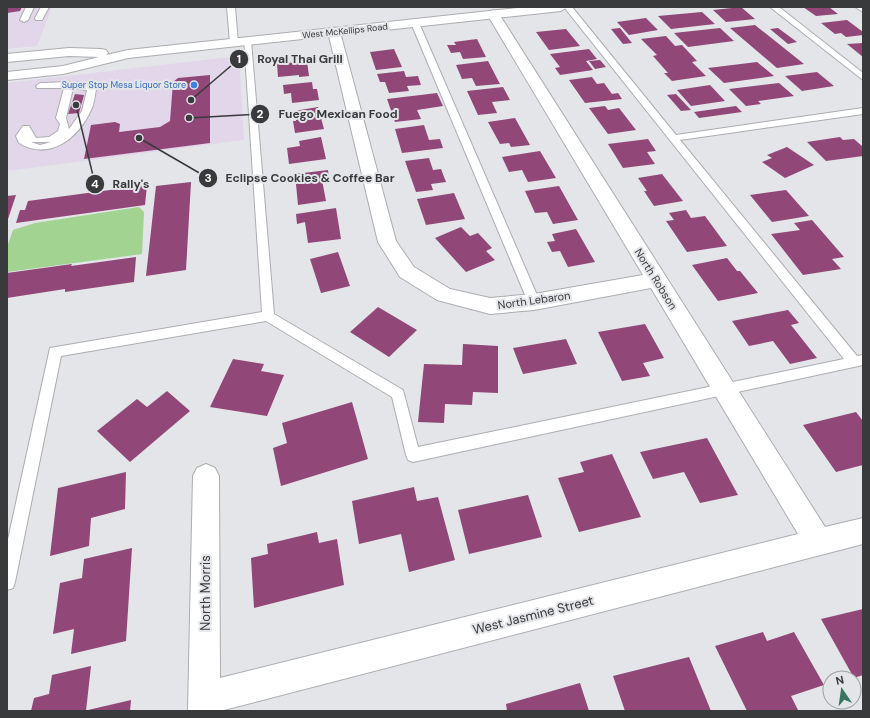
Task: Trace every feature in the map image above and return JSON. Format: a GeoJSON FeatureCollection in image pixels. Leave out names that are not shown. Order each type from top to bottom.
{"type":"FeatureCollection","features":[{"type":"Feature","properties":{"kind":"street","name":"West McKellips Road"},"geometry":{"type":"LineString","coordinates":[[7,58],[69,52],[128,54],[561,7]]}},
{"type":"Feature","properties":{"kind":"street","name":"North Robson"},"geometry":{"type":"LineString","coordinates":[[493,14],[819,542]]}},
{"type":"Feature","properties":{"kind":"street","name":"North Lebaron"},"geometry":{"type":"LineString","coordinates":[[334,32],[388,242],[407,272],[444,295],[490,306],[534,302],[657,280]]}},
{"type":"Feature","properties":{"kind":"street","name":"West McKellips Road"},"geometry":{"type":"LineString","coordinates":[[7,76],[63,70],[128,54]]}},
{"type":"Feature","properties":{"kind":"street","name":"North Morris"},"geometry":{"type":"LineString","coordinates":[[204,704],[206,476]]}},
{"type":"Feature","properties":{"kind":"street","name":"West Jasmine Street"},"geometry":{"type":"LineString","coordinates":[[204,704],[819,542],[863,532]]}},
{"type":"Feature","properties":{"kind":"lane"},"geometry":{"type":"LineString","coordinates":[[24,20],[30,7]]}},
{"type":"Feature","properties":{"kind":"lane"},"geometry":{"type":"LineString","coordinates":[[39,18],[45,7]]}},
{"type":"Feature","properties":{"kind":"lane"},"geometry":{"type":"LineString","coordinates":[[231,7],[234,43]]}},
{"type":"Feature","properties":{"kind":"lane"},"geometry":{"type":"LineString","coordinates":[[7,582],[55,352],[268,316],[398,394],[413,454],[858,361],[568,7]]}},
{"type":"Feature","properties":{"kind":"lane"},"geometry":{"type":"LineString","coordinates":[[774,7],[863,77]]}},
{"type":"Feature","properties":{"kind":"lane"},"geometry":{"type":"LineString","coordinates":[[415,23],[534,302]]}},
{"type":"Feature","properties":{"kind":"lane"},"geometry":{"type":"LineString","coordinates":[[247,41],[268,316]]}},
{"type":"Feature","properties":{"kind":"lane"},"geometry":{"type":"LineString","coordinates":[[40,86],[69,86],[89,87],[92,89],[85,113],[67,136],[60,142],[48,146],[28,146],[22,141],[21,136],[26,128],[33,140],[41,141],[52,139],[62,134],[66,129],[66,124],[62,118],[69,86]]}},
{"type":"Feature","properties":{"kind":"lane"},"geometry":{"type":"LineString","coordinates":[[674,138],[863,112]]}},
{"type":"Feature","properties":{"kind":"shaded area"},"geometry":{"type":"Polygon","coordinates":[[[7,7],[52,7],[37,46],[7,49],[7,7]]]}},
{"type":"Feature","properties":{"kind":"shaded area"},"geometry":{"type":"Polygon","coordinates":[[[239,56],[244,140],[7,171],[7,83],[239,56]]]}},
{"type":"Feature","properties":{"kind":"green space"},"geometry":{"type":"Polygon","coordinates":[[[139,207],[144,212],[142,254],[7,272],[7,247],[13,230],[35,223],[139,207]]]}},
{"type":"Feature","properties":{"kind":"building"},"geometry":{"type":"Polygon","coordinates":[[[7,7],[22,7],[20,11],[7,13],[7,7]]]}},
{"type":"Feature","properties":{"kind":"building"},"geometry":{"type":"Polygon","coordinates":[[[741,7],[755,19],[726,22],[713,10],[741,7]]]}},
{"type":"Feature","properties":{"kind":"building"},"geometry":{"type":"Polygon","coordinates":[[[803,7],[829,7],[838,14],[816,16],[803,7]]]}},
{"type":"Feature","properties":{"kind":"building"},"geometry":{"type":"Polygon","coordinates":[[[702,12],[715,24],[671,29],[658,16],[702,12]]]}},
{"type":"Feature","properties":{"kind":"building"},"geometry":{"type":"Polygon","coordinates":[[[646,18],[658,30],[629,35],[617,22],[646,18]]]}},
{"type":"Feature","properties":{"kind":"building"},"geometry":{"type":"Polygon","coordinates":[[[847,20],[863,32],[863,35],[846,37],[841,33],[835,34],[821,23],[847,20]]]}},
{"type":"Feature","properties":{"kind":"building"},"geometry":{"type":"Polygon","coordinates":[[[755,25],[804,64],[777,68],[730,28],[755,25]]]}},
{"type":"Feature","properties":{"kind":"building"},"geometry":{"type":"Polygon","coordinates":[[[620,28],[632,43],[623,44],[611,29],[620,28]]]}},
{"type":"Feature","properties":{"kind":"building"},"geometry":{"type":"Polygon","coordinates":[[[720,28],[734,41],[688,47],[674,33],[720,28]]]}},
{"type":"Feature","properties":{"kind":"building"},"geometry":{"type":"Polygon","coordinates":[[[778,28],[797,42],[788,44],[770,29],[778,28]]]}},
{"type":"Feature","properties":{"kind":"building"},"geometry":{"type":"Polygon","coordinates":[[[566,29],[580,46],[549,50],[536,32],[566,29]]]}},
{"type":"Feature","properties":{"kind":"building"},"geometry":{"type":"Polygon","coordinates":[[[666,36],[675,46],[682,45],[697,61],[692,62],[706,76],[672,81],[664,73],[668,73],[653,56],[657,55],[641,39],[666,36]]]}},
{"type":"Feature","properties":{"kind":"building"},"geometry":{"type":"Polygon","coordinates":[[[477,39],[486,57],[463,59],[460,52],[451,53],[447,45],[456,45],[454,42],[477,39]]]}},
{"type":"Feature","properties":{"kind":"building"},"geometry":{"type":"Polygon","coordinates":[[[863,43],[863,57],[847,44],[863,43]]]}},
{"type":"Feature","properties":{"kind":"building"},"geometry":{"type":"Polygon","coordinates":[[[394,49],[402,67],[376,70],[370,52],[394,49]]]}},
{"type":"Feature","properties":{"kind":"building"},"geometry":{"type":"Polygon","coordinates":[[[589,49],[597,59],[586,61],[593,70],[560,75],[555,68],[560,67],[550,54],[589,49]]]}},
{"type":"Feature","properties":{"kind":"building"},"geometry":{"type":"Polygon","coordinates":[[[600,60],[606,67],[595,69],[589,61],[600,60]]]}},
{"type":"Feature","properties":{"kind":"building"},"geometry":{"type":"Polygon","coordinates":[[[307,61],[309,76],[299,77],[299,75],[278,77],[277,64],[307,61]]]}},
{"type":"Feature","properties":{"kind":"building"},"geometry":{"type":"Polygon","coordinates":[[[488,61],[500,84],[476,86],[472,78],[462,79],[456,65],[488,61]]]}},
{"type":"Feature","properties":{"kind":"building"},"geometry":{"type":"Polygon","coordinates":[[[757,62],[774,76],[724,83],[708,68],[757,62]]]}},
{"type":"Feature","properties":{"kind":"building"},"geometry":{"type":"Polygon","coordinates":[[[404,71],[406,77],[418,76],[421,85],[407,86],[409,91],[389,93],[385,82],[380,82],[377,74],[404,71]]]}},
{"type":"Feature","properties":{"kind":"building"},"geometry":{"type":"Polygon","coordinates":[[[817,72],[834,86],[802,91],[785,76],[817,72]]]}},
{"type":"Feature","properties":{"kind":"building"},"geometry":{"type":"Polygon","coordinates":[[[210,75],[210,143],[84,159],[91,125],[115,122],[120,124],[119,132],[160,127],[170,121],[173,82],[178,78],[210,75]]]}},
{"type":"Feature","properties":{"kind":"building"},"geometry":{"type":"Polygon","coordinates":[[[592,77],[597,84],[604,83],[612,94],[618,93],[622,99],[585,103],[569,80],[592,77]]]}},
{"type":"Feature","properties":{"kind":"building"},"geometry":{"type":"Polygon","coordinates":[[[312,82],[313,89],[317,89],[319,100],[292,103],[291,93],[284,94],[283,85],[312,82]]]}},
{"type":"Feature","properties":{"kind":"building"},"geometry":{"type":"Polygon","coordinates":[[[779,83],[794,96],[758,101],[761,104],[746,106],[729,89],[779,83]]]}},
{"type":"Feature","properties":{"kind":"building"},"geometry":{"type":"Polygon","coordinates":[[[710,85],[725,101],[691,106],[677,90],[710,85]]]}},
{"type":"Feature","properties":{"kind":"building"},"geometry":{"type":"Polygon","coordinates":[[[503,87],[510,100],[492,102],[497,113],[478,115],[467,91],[503,87]]]}},
{"type":"Feature","properties":{"kind":"building"},"geometry":{"type":"Polygon","coordinates":[[[437,93],[443,106],[417,110],[421,119],[395,122],[387,99],[437,93]]]}},
{"type":"Feature","properties":{"kind":"building"},"geometry":{"type":"Polygon","coordinates":[[[75,94],[84,95],[79,113],[68,114],[75,94]]]}},
{"type":"Feature","properties":{"kind":"building"},"geometry":{"type":"Polygon","coordinates":[[[676,94],[691,110],[681,111],[667,95],[676,94]]]}},
{"type":"Feature","properties":{"kind":"building"},"geometry":{"type":"Polygon","coordinates":[[[605,106],[608,110],[619,108],[636,130],[608,134],[589,108],[605,106]]]}},
{"type":"Feature","properties":{"kind":"building"},"geometry":{"type":"Polygon","coordinates":[[[736,106],[742,112],[699,118],[694,112],[736,106]]]}},
{"type":"Feature","properties":{"kind":"building"},"geometry":{"type":"Polygon","coordinates":[[[318,107],[324,129],[295,133],[293,121],[296,121],[294,111],[318,107]]]}},
{"type":"Feature","properties":{"kind":"building"},"geometry":{"type":"Polygon","coordinates":[[[515,118],[530,145],[511,147],[509,143],[500,144],[488,122],[515,118]]]}},
{"type":"Feature","properties":{"kind":"building"},"geometry":{"type":"Polygon","coordinates":[[[424,125],[429,140],[440,139],[443,148],[402,153],[395,129],[424,125]]]}},
{"type":"Feature","properties":{"kind":"building"},"geometry":{"type":"Polygon","coordinates":[[[321,137],[326,159],[289,164],[287,148],[300,146],[299,141],[321,137]]]}},
{"type":"Feature","properties":{"kind":"building"},"geometry":{"type":"Polygon","coordinates":[[[840,137],[843,140],[854,139],[863,147],[863,156],[826,161],[807,142],[840,137]]]}},
{"type":"Feature","properties":{"kind":"building"},"geometry":{"type":"Polygon","coordinates":[[[648,139],[656,151],[647,152],[655,164],[623,168],[608,144],[648,139]]]}},
{"type":"Feature","properties":{"kind":"building"},"geometry":{"type":"Polygon","coordinates":[[[787,147],[814,165],[785,178],[762,162],[772,158],[767,155],[787,147]]]}},
{"type":"Feature","properties":{"kind":"building"},"geometry":{"type":"Polygon","coordinates":[[[540,151],[556,178],[528,182],[522,170],[509,172],[502,157],[540,151]]]}},
{"type":"Feature","properties":{"kind":"building"},"geometry":{"type":"Polygon","coordinates":[[[429,158],[433,170],[441,169],[446,182],[431,184],[433,190],[416,192],[405,161],[429,158]]]}},
{"type":"Feature","properties":{"kind":"building"},"geometry":{"type":"Polygon","coordinates":[[[328,170],[329,179],[322,180],[326,201],[298,205],[295,174],[328,170]]]}},
{"type":"Feature","properties":{"kind":"building"},"geometry":{"type":"Polygon","coordinates":[[[662,174],[683,201],[654,206],[644,191],[647,191],[638,178],[662,174]]]}},
{"type":"Feature","properties":{"kind":"building"},"geometry":{"type":"Polygon","coordinates":[[[191,182],[186,270],[146,276],[156,186],[191,182]]]}},
{"type":"Feature","properties":{"kind":"building"},"geometry":{"type":"Polygon","coordinates":[[[147,185],[145,205],[16,223],[20,210],[25,210],[28,201],[147,185]]]}},
{"type":"Feature","properties":{"kind":"building"},"geometry":{"type":"Polygon","coordinates":[[[559,186],[578,220],[553,224],[547,212],[535,213],[525,191],[559,186]]]}},
{"type":"Feature","properties":{"kind":"building"},"geometry":{"type":"Polygon","coordinates":[[[786,190],[809,216],[772,222],[750,195],[786,190]]]}},
{"type":"Feature","properties":{"kind":"building"},"geometry":{"type":"Polygon","coordinates":[[[454,193],[465,219],[426,225],[417,199],[454,193]]]}},
{"type":"Feature","properties":{"kind":"building"},"geometry":{"type":"Polygon","coordinates":[[[16,195],[7,222],[7,196],[16,195]]]}},
{"type":"Feature","properties":{"kind":"building"},"geometry":{"type":"Polygon","coordinates":[[[336,208],[341,239],[308,243],[305,222],[297,224],[296,214],[336,208]]]}},
{"type":"Feature","properties":{"kind":"building"},"geometry":{"type":"Polygon","coordinates":[[[686,210],[691,218],[705,216],[727,246],[687,252],[666,221],[674,220],[669,213],[686,210]]]}},
{"type":"Feature","properties":{"kind":"building"},"geometry":{"type":"Polygon","coordinates":[[[812,220],[844,257],[832,259],[841,269],[803,275],[771,234],[800,230],[794,223],[812,220]]]}},
{"type":"Feature","properties":{"kind":"building"},"geometry":{"type":"Polygon","coordinates":[[[461,227],[470,236],[478,233],[492,248],[486,251],[495,260],[466,272],[435,238],[461,227]]]}},
{"type":"Feature","properties":{"kind":"building"},"geometry":{"type":"Polygon","coordinates":[[[576,229],[595,262],[568,267],[560,251],[552,252],[547,242],[555,241],[552,234],[576,229]]]}},
{"type":"Feature","properties":{"kind":"building"},"geometry":{"type":"Polygon","coordinates":[[[338,252],[350,286],[321,293],[310,259],[338,252]]]}},
{"type":"Feature","properties":{"kind":"building"},"geometry":{"type":"Polygon","coordinates":[[[136,257],[134,282],[65,292],[65,289],[7,298],[7,273],[136,257]]]}},
{"type":"Feature","properties":{"kind":"building"},"geometry":{"type":"Polygon","coordinates":[[[727,258],[758,293],[718,301],[692,265],[727,258]]]}},
{"type":"Feature","properties":{"kind":"building"},"geometry":{"type":"Polygon","coordinates":[[[378,307],[417,330],[389,357],[350,332],[378,307]]]}},
{"type":"Feature","properties":{"kind":"building"},"geometry":{"type":"Polygon","coordinates":[[[788,310],[799,323],[791,325],[817,358],[790,364],[773,341],[749,346],[732,321],[788,310]]]}},
{"type":"Feature","properties":{"kind":"building"},"geometry":{"type":"Polygon","coordinates":[[[645,324],[664,358],[643,363],[650,376],[622,381],[598,332],[645,324]]]}},
{"type":"Feature","properties":{"kind":"building"},"geometry":{"type":"Polygon","coordinates":[[[566,339],[577,364],[523,374],[513,348],[566,339]]]}},
{"type":"Feature","properties":{"kind":"building"},"geometry":{"type":"Polygon","coordinates":[[[463,344],[498,346],[498,393],[473,392],[472,405],[445,404],[444,423],[418,422],[424,364],[462,365],[463,344]]]}},
{"type":"Feature","properties":{"kind":"building"},"geometry":{"type":"Polygon","coordinates":[[[233,359],[264,364],[261,371],[284,375],[267,416],[210,407],[233,359]]]}},
{"type":"Feature","properties":{"kind":"building"},"geometry":{"type":"Polygon","coordinates":[[[167,391],[190,411],[130,462],[97,431],[137,399],[147,407],[167,391]]]}},
{"type":"Feature","properties":{"kind":"building"},"geometry":{"type":"Polygon","coordinates":[[[352,402],[368,459],[281,486],[273,448],[287,443],[282,423],[352,402]]]}},
{"type":"Feature","properties":{"kind":"building"},"geometry":{"type":"Polygon","coordinates":[[[856,412],[863,421],[863,465],[836,472],[803,425],[856,412]]]}},
{"type":"Feature","properties":{"kind":"building"},"geometry":{"type":"Polygon","coordinates":[[[707,438],[738,495],[700,503],[684,472],[653,479],[640,452],[707,438]]]}},
{"type":"Feature","properties":{"kind":"building"},"geometry":{"type":"Polygon","coordinates":[[[612,454],[641,517],[579,532],[558,478],[584,472],[580,462],[612,454]]]}},
{"type":"Feature","properties":{"kind":"building"},"geometry":{"type":"Polygon","coordinates":[[[126,472],[125,509],[91,518],[89,546],[50,556],[58,488],[126,472]]]}},
{"type":"Feature","properties":{"kind":"building"},"geometry":{"type":"Polygon","coordinates":[[[414,487],[417,501],[438,497],[455,560],[409,572],[401,534],[359,544],[352,501],[414,487]]]}},
{"type":"Feature","properties":{"kind":"building"},"geometry":{"type":"Polygon","coordinates":[[[528,495],[542,537],[469,554],[458,510],[528,495]]]}},
{"type":"Feature","properties":{"kind":"building"},"geometry":{"type":"Polygon","coordinates":[[[317,532],[319,543],[337,539],[344,585],[254,608],[251,558],[268,554],[267,544],[317,532]]]}},
{"type":"Feature","properties":{"kind":"building"},"geometry":{"type":"Polygon","coordinates":[[[132,548],[126,641],[71,654],[74,629],[53,634],[60,583],[82,578],[84,559],[132,548]]]}},
{"type":"Feature","properties":{"kind":"building"},"geometry":{"type":"Polygon","coordinates":[[[863,609],[863,675],[862,670],[850,670],[821,619],[863,609]]]}},
{"type":"Feature","properties":{"kind":"building"},"geometry":{"type":"Polygon","coordinates":[[[763,632],[767,641],[794,632],[822,681],[822,686],[791,696],[798,710],[747,711],[715,646],[763,632]]]}},
{"type":"Feature","properties":{"kind":"building"},"geometry":{"type":"Polygon","coordinates":[[[689,657],[711,711],[625,711],[613,676],[689,657]]]}},
{"type":"Feature","properties":{"kind":"building"},"geometry":{"type":"Polygon","coordinates":[[[91,666],[86,711],[31,711],[34,698],[49,694],[52,675],[91,666]]]}},
{"type":"Feature","properties":{"kind":"building"},"geometry":{"type":"Polygon","coordinates":[[[580,683],[589,711],[507,711],[506,704],[580,683]]]}},
{"type":"Feature","properties":{"kind":"building"},"geometry":{"type":"Polygon","coordinates":[[[131,700],[130,711],[88,711],[88,710],[131,700]]]}},
{"type":"Feature","properties":{"kind":"place","name":"Super Stop Mesa Liquor Store"},"geometry":{"type":"Point","coordinates":[194,85]}},
{"type":"Feature","properties":{"kind":"place","name":"Royal Thai Grill"},"geometry":{"type":"Point","coordinates":[191,100]}},
{"type":"Feature","properties":{"kind":"place","name":"Rally's"},"geometry":{"type":"Point","coordinates":[76,105]}},
{"type":"Feature","properties":{"kind":"place","name":"Fuego Mexican Food"},"geometry":{"type":"Point","coordinates":[189,118]}},
{"type":"Feature","properties":{"kind":"place","name":"Eclipse Cookies & Coffee Bar"},"geometry":{"type":"Point","coordinates":[139,138]}}]}
